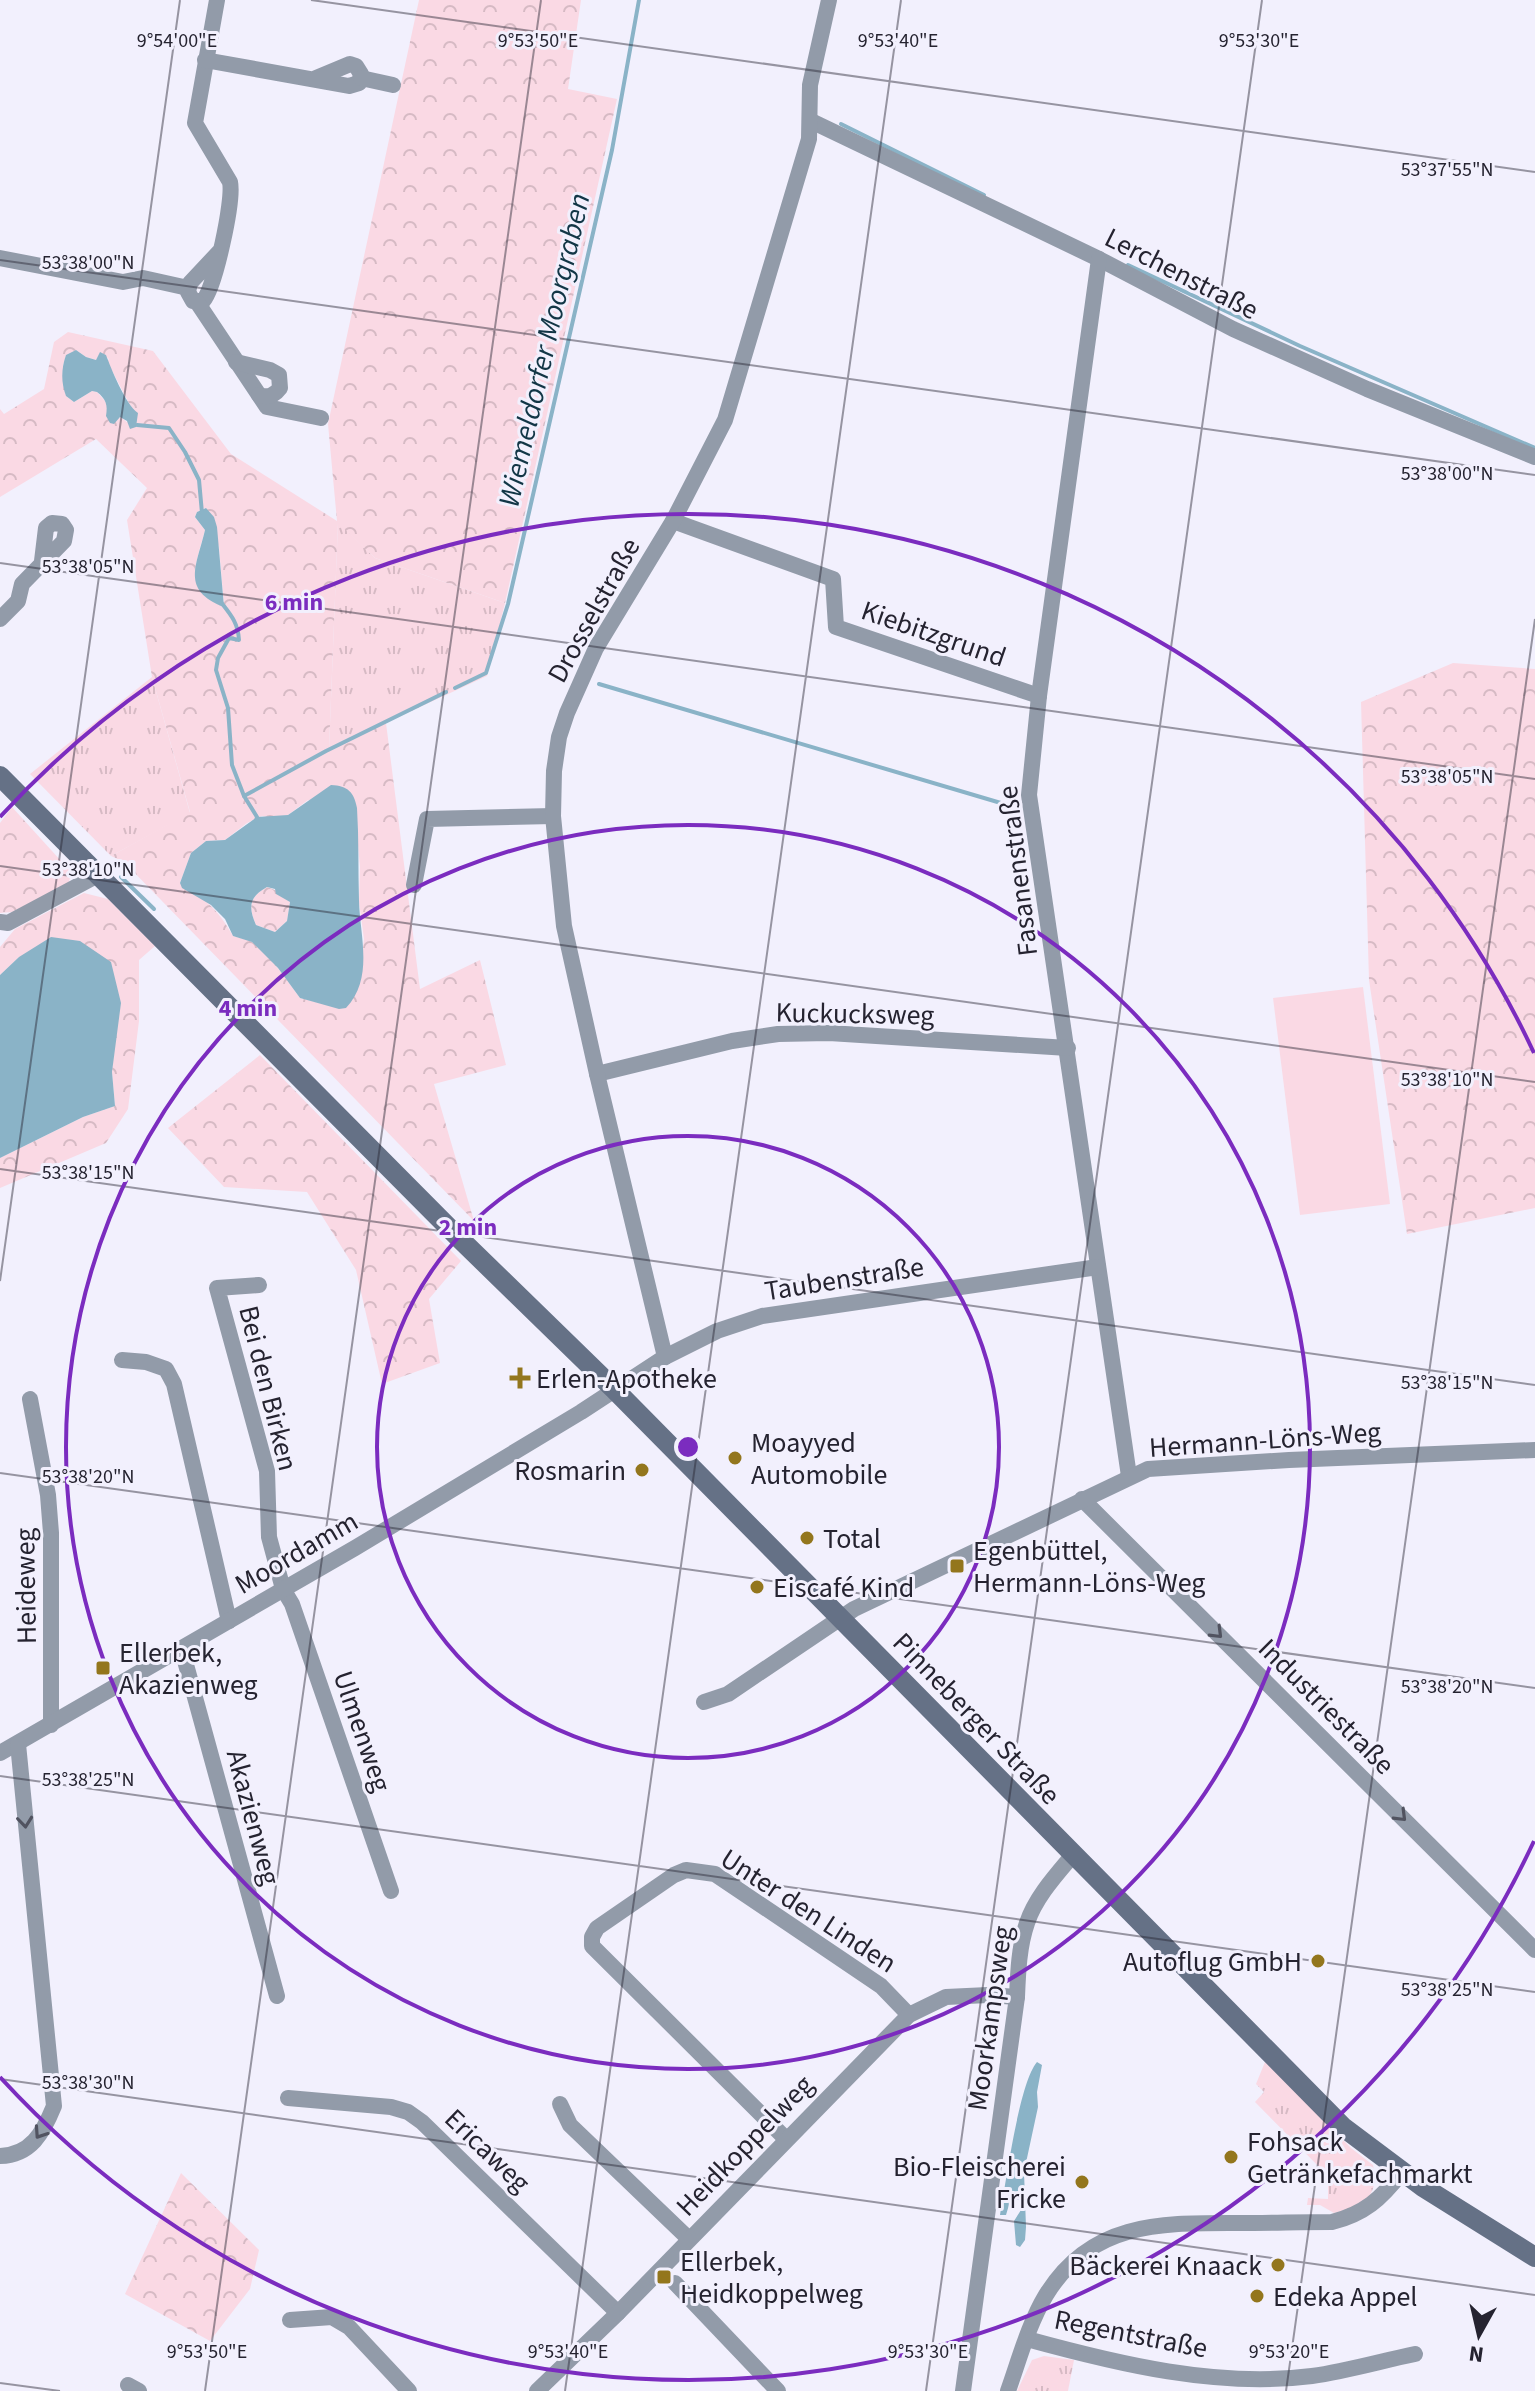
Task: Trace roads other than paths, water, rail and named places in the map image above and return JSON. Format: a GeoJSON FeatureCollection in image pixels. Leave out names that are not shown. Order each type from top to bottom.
{"type":"FeatureCollection","features":[{"type":"Feature","properties":{"kind":"main road","name":"Pinneberger Straße"},"geometry":{"type":"LineString","coordinates":[[0,776],[461,1240],[614,1389],[1343,2127],[1401,2173],[1535,2257]]}},
{"type":"Feature","properties":{"kind":"street"},"geometry":{"type":"LineString","coordinates":[[197,302],[203,301],[209,293],[232,188],[195,123],[217,0]]}},
{"type":"Feature","properties":{"kind":"street","name":"Drosselstraße"},"geometry":{"type":"LineString","coordinates":[[665,1357],[564,926],[553,816],[554,771],[559,737],[596,648],[673,521],[725,420],[809,139],[810,85],[829,0]]}},
{"type":"Feature","properties":{"kind":"street"},"geometry":{"type":"LineString","coordinates":[[205,60],[349,86],[355,86],[361,78],[393,85]]}},
{"type":"Feature","properties":{"kind":"street","name":"Lerchenstraße"},"geometry":{"type":"LineString","coordinates":[[811,121],[1099,259],[1233,329],[1367,389],[1535,457]]}},
{"type":"Feature","properties":{"kind":"street"},"geometry":{"type":"LineString","coordinates":[[220,251],[188,288],[189,296],[197,302],[270,409],[321,418]]}},
{"type":"Feature","properties":{"kind":"street"},"geometry":{"type":"LineString","coordinates":[[0,258],[123,282],[143,278],[188,288]]}},
{"type":"Feature","properties":{"kind":"street","name":"Fasanenstraße"},"geometry":{"type":"LineString","coordinates":[[1099,259],[1039,696],[1029,795],[1129,1476]]}},
{"type":"Feature","properties":{"kind":"street"},"geometry":{"type":"LineString","coordinates":[[236,362],[279,375],[281,384],[275,394],[269,397],[259,395]]}},
{"type":"Feature","properties":{"kind":"street","name":"Kiebitzgrund"},"geometry":{"type":"LineString","coordinates":[[673,521],[833,579],[836,627],[1039,696]]}},
{"type":"Feature","properties":{"kind":"street"},"geometry":{"type":"LineString","coordinates":[[0,619],[18,601],[22,584],[42,561]]}},
{"type":"Feature","properties":{"kind":"street"},"geometry":{"type":"LineString","coordinates":[[414,885],[427,819],[553,816]]}},
{"type":"Feature","properties":{"kind":"street"},"geometry":{"type":"LineString","coordinates":[[0,922],[8,923],[95,872]]}},
{"type":"Feature","properties":{"kind":"street","name":"Kuckucksweg"},"geometry":{"type":"LineString","coordinates":[[597,1074],[732,1041],[778,1034],[829,1033],[1068,1048]]}},
{"type":"Feature","properties":{"kind":"street","name":"Taubenstraße"},"geometry":{"type":"LineString","coordinates":[[614,1389],[665,1357],[717,1331],[762,1316],[1098,1267]]}},
{"type":"Feature","properties":{"kind":"street","name":"Bei den Birken"},"geometry":{"type":"LineString","coordinates":[[259,1285],[217,1288],[267,1471],[269,1537],[283,1589]]}},
{"type":"Feature","properties":{"kind":"street"},"geometry":{"type":"LineString","coordinates":[[122,1360],[146,1362],[166,1369],[174,1384],[229,1621]]}},
{"type":"Feature","properties":{"kind":"street","name":"Moordamm"},"geometry":{"type":"LineString","coordinates":[[0,1753],[182,1650],[523,1447],[614,1389]]}},
{"type":"Feature","properties":{"kind":"street","name":"Heideweg"},"geometry":{"type":"LineString","coordinates":[[30,1399],[48,1495],[51,1533],[51,1725]]}},
{"type":"Feature","properties":{"kind":"street","name":"Hermann-Löns-Weg"},"geometry":{"type":"LineString","coordinates":[[704,1702],[728,1694],[840,1617],[1148,1469],[1535,1450]]}},
{"type":"Feature","properties":{"kind":"street","name":"Industriestraße"},"geometry":{"type":"LineString","coordinates":[[1082,1499],[1535,1950]]}},
{"type":"Feature","properties":{"kind":"street","name":"Ulmenweg"},"geometry":{"type":"LineString","coordinates":[[283,1589],[292,1604],[391,1891]]}},
{"type":"Feature","properties":{"kind":"street","name":"Akazienweg"},"geometry":{"type":"LineString","coordinates":[[182,1650],[277,1996]]}},
{"type":"Feature","properties":{"kind":"street"},"geometry":{"type":"LineString","coordinates":[[0,2156],[29,2148],[44,2130],[54,2106],[18,1744]]}},
{"type":"Feature","properties":{"kind":"street","name":"Moorkampsweg"},"geometry":{"type":"LineString","coordinates":[[963,2391],[1017,1997],[1019,1958],[1027,1921],[1049,1884],[1072,1856]]}},
{"type":"Feature","properties":{"kind":"street","name":"Unter den Linden"},"geometry":{"type":"LineString","coordinates":[[786,2139],[592,1946],[592,1937],[597,1928],[674,1875],[686,1870],[715,1874],[881,1986],[909,2015]]}},
{"type":"Feature","properties":{"kind":"street","name":"Heidkoppelweg"},"geometry":{"type":"LineString","coordinates":[[537,2391],[618,2313],[909,2015],[946,1997],[1017,1997]]}},
{"type":"Feature","properties":{"kind":"street","name":"Ericaweg"},"geometry":{"type":"LineString","coordinates":[[288,2098],[391,2107],[408,2112],[422,2122],[618,2313]]}},
{"type":"Feature","properties":{"kind":"street"},"geometry":{"type":"LineString","coordinates":[[560,2104],[570,2125],[689,2239]]}},
{"type":"Feature","properties":{"kind":"street"},"geometry":{"type":"LineString","coordinates":[[1008,2391],[1045,2296],[1063,2272],[1101,2243],[1131,2229],[1166,2223],[1332,2222],[1368,2209],[1401,2173]]}},
{"type":"Feature","properties":{"kind":"street"},"geometry":{"type":"LineString","coordinates":[[675,2283],[778,2391]]}},
{"type":"Feature","properties":{"kind":"street"},"geometry":{"type":"LineString","coordinates":[[290,2320],[332,2317],[349,2327],[409,2391]]}},
{"type":"Feature","properties":{"kind":"street","name":"Regentstraße"},"geometry":{"type":"LineString","coordinates":[[1027,2339],[1088,2355],[1236,2379],[1310,2376],[1415,2354]]}},
{"type":"Feature","properties":{"kind":"water"},"geometry":{"type":"Polygon","coordinates":[[[76,350],[96,360],[100,352],[106,355],[123,394],[138,413],[136,427],[130,429],[127,421],[120,417],[114,424],[110,423],[106,416],[106,402],[97,392],[92,391],[74,402],[66,396],[62,381],[63,365],[66,355],[76,350]]]}},
{"type":"Feature","properties":{"kind":"water"},"geometry":{"type":"Polygon","coordinates":[[[206,508],[214,517],[217,527],[224,607],[201,593],[195,575],[205,530],[195,517],[197,512],[206,508]]]}},
{"type":"Feature","properties":{"kind":"water"},"geometry":{"type":"Polygon","coordinates":[[[331,785],[346,788],[356,802],[363,970],[355,996],[346,1008],[339,1009],[300,998],[278,968],[252,942],[233,936],[225,919],[211,905],[182,888],[180,883],[191,853],[206,841],[225,840],[257,817],[288,815],[331,785]],[[267,887],[261,891],[251,908],[256,925],[275,932],[287,921],[290,902],[276,894],[275,889],[267,887]]]}},
{"type":"Feature","properties":{"kind":"water"},"geometry":{"type":"Polygon","coordinates":[[[51,937],[80,941],[111,962],[121,1003],[112,1072],[115,1106],[83,1117],[0,1158],[0,975],[19,957],[51,937]]]}},
{"type":"Feature","properties":{"kind":"water"},"geometry":{"type":"Polygon","coordinates":[[[1037,2062],[1042,2065],[1037,2092],[1038,2107],[1024,2172],[1026,2227],[1025,2240],[1020,2247],[1016,2245],[1014,2221],[1021,2210],[1020,2201],[1011,2198],[1006,2215],[1000,2215],[1024,2090],[1037,2062]]]}},
{"type":"Feature","properties":{"kind":"waterway","name":"Wiemeldorfer Moorgraben"},"geometry":{"type":"LineString","coordinates":[[455,688],[486,673],[508,604],[612,150],[639,0]]}},
{"type":"Feature","properties":{"kind":"waterway"},"geometry":{"type":"LineString","coordinates":[[841,124],[984,195]]}},
{"type":"Feature","properties":{"kind":"waterway"},"geometry":{"type":"LineString","coordinates":[[1128,265],[1300,346],[1535,448]]}},
{"type":"Feature","properties":{"kind":"waterway"},"geometry":{"type":"LineString","coordinates":[[137,425],[169,428],[199,480],[202,513]]}},
{"type":"Feature","properties":{"kind":"waterway"},"geometry":{"type":"LineString","coordinates":[[220,601],[235,623],[239,640],[229,638],[218,658],[216,670],[228,708],[232,765],[244,796],[257,817],[256,821]]}},
{"type":"Feature","properties":{"kind":"waterway"},"geometry":{"type":"LineString","coordinates":[[599,684],[1011,806]]}},
{"type":"Feature","properties":{"kind":"waterway","name":"Wiemeldorfer Moorgraben"},"geometry":{"type":"LineString","coordinates":[[244,796],[326,751],[446,692]]}},
{"type":"Feature","properties":{"kind":"waterway"},"geometry":{"type":"LineString","coordinates":[[121,877],[154,909]]}},
{"type":"Feature","properties":{"kind":"place","name":"Erlen-Apotheke"},"geometry":{"type":"Point","coordinates":[520,1378]}},
{"type":"Feature","properties":{"kind":"place","name":"Moayyed Automobile"},"geometry":{"type":"Point","coordinates":[735,1458]}},
{"type":"Feature","properties":{"kind":"place","name":"Rosmarin"},"geometry":{"type":"Point","coordinates":[642,1470]}},
{"type":"Feature","properties":{"kind":"place","name":"Total"},"geometry":{"type":"Point","coordinates":[807,1538]}},
{"type":"Feature","properties":{"kind":"place","name":"Egenbüttel, Hermann-Löns-Weg"},"geometry":{"type":"Point","coordinates":[957,1566]}},
{"type":"Feature","properties":{"kind":"place","name":"Eiscafé Kind"},"geometry":{"type":"Point","coordinates":[757,1587]}},
{"type":"Feature","properties":{"kind":"place","name":"Ellerbek, Akazienweg"},"geometry":{"type":"Point","coordinates":[103,1668]}},
{"type":"Feature","properties":{"kind":"place","name":"Autoflug GmbH"},"geometry":{"type":"Point","coordinates":[1318,1961]}},
{"type":"Feature","properties":{"kind":"place","name":"Fohsack Getränkefachmarkt"},"geometry":{"type":"Point","coordinates":[1231,2157]}},
{"type":"Feature","properties":{"kind":"place","name":"Bio-Fleischerei Fricke"},"geometry":{"type":"Point","coordinates":[1082,2182]}},
{"type":"Feature","properties":{"kind":"place","name":"Bäckerei Knaack"},"geometry":{"type":"Point","coordinates":[1278,2265]}},
{"type":"Feature","properties":{"kind":"place","name":"Ellerbek, Heidkoppelweg"},"geometry":{"type":"Point","coordinates":[664,2277]}},
{"type":"Feature","properties":{"kind":"place","name":"Edeka Appel"},"geometry":{"type":"Point","coordinates":[1257,2296]}}]}
